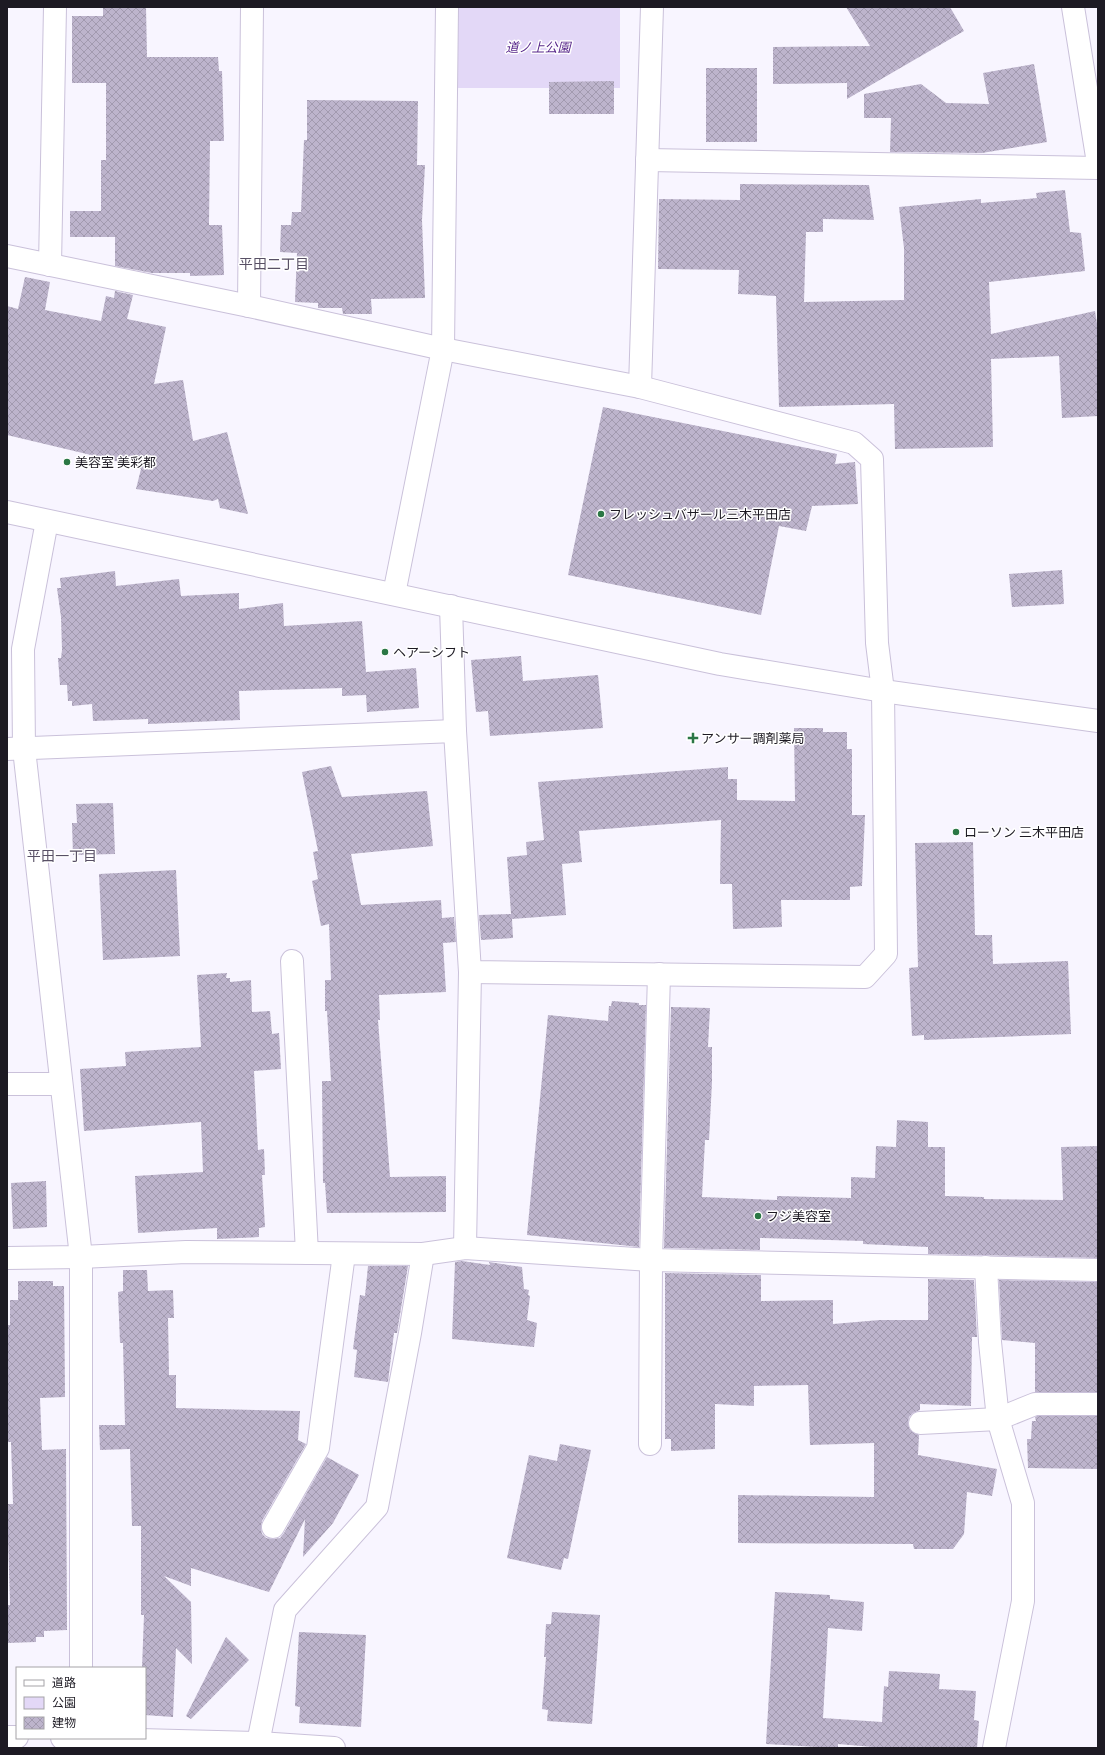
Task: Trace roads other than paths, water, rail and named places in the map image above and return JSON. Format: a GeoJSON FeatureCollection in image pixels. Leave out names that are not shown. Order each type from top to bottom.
{"type":"FeatureCollection","features":[{"type":"Feature","properties":{"kind":"street"},"geometry":{"type":"LineString","coordinates":[[50,265],[55,7]]}},
{"type":"Feature","properties":{"kind":"street"},"geometry":{"type":"LineString","coordinates":[[249,306],[252,7]]}},
{"type":"Feature","properties":{"kind":"street"},"geometry":{"type":"LineString","coordinates":[[394,594],[443,349],[447,7]]}},
{"type":"Feature","properties":{"kind":"street"},"geometry":{"type":"LineString","coordinates":[[640,386],[652,7]]}},
{"type":"Feature","properties":{"kind":"street"},"geometry":{"type":"LineString","coordinates":[[1073,7],[1098,163]]}},
{"type":"Feature","properties":{"kind":"street"},"geometry":{"type":"LineString","coordinates":[[647,160],[1098,168]]}},
{"type":"Feature","properties":{"kind":"street"},"geometry":{"type":"LineString","coordinates":[[7,256],[249,306],[443,349],[640,386],[854,442],[872,459],[877,643],[883,691],[886,954],[865,977],[470,972]]}},
{"type":"Feature","properties":{"kind":"street"},"geometry":{"type":"LineString","coordinates":[[7,512],[720,664],[883,691],[1098,721]]}},
{"type":"Feature","properties":{"kind":"street"},"geometry":{"type":"LineString","coordinates":[[47,521],[23,649],[16,749],[61,1084],[81,1257],[81,1667]]}},
{"type":"Feature","properties":{"kind":"street"},"geometry":{"type":"LineString","coordinates":[[451,606],[455,731],[470,972],[465,1248]]}},
{"type":"Feature","properties":{"kind":"street"},"geometry":{"type":"LineString","coordinates":[[16,749],[455,731]]}},
{"type":"Feature","properties":{"kind":"street"},"geometry":{"type":"LineString","coordinates":[[292,961],[307,1254]]}},
{"type":"Feature","properties":{"kind":"street"},"geometry":{"type":"LineString","coordinates":[[650,1444],[651,1260],[659,974]]}},
{"type":"Feature","properties":{"kind":"street"},"geometry":{"type":"LineString","coordinates":[[7,1084],[61,1084]]}},
{"type":"Feature","properties":{"kind":"street"},"geometry":{"type":"LineString","coordinates":[[7,1258],[81,1257],[186,1252],[423,1254],[465,1248],[651,1260],[1098,1270]]}},
{"type":"Feature","properties":{"kind":"street"},"geometry":{"type":"LineString","coordinates":[[273,1527],[318,1448],[344,1254]]}},
{"type":"Feature","properties":{"kind":"street"},"geometry":{"type":"LineString","coordinates":[[258,1746],[285,1610],[377,1507],[410,1333],[423,1254]]}},
{"type":"Feature","properties":{"kind":"street"},"geometry":{"type":"LineString","coordinates":[[986,1267],[990,1342],[998,1419],[1023,1503],[1023,1601],[994,1748]]}},
{"type":"Feature","properties":{"kind":"street"},"geometry":{"type":"LineString","coordinates":[[920,1423],[998,1419],[1035,1404],[1098,1404]]}},
{"type":"Feature","properties":{"kind":"street"},"geometry":{"type":"LineString","coordinates":[[103,1739],[334,1748]]}},
{"type":"Feature","properties":{"kind":"place","name":"美容室 美彩都"},"geometry":{"type":"Point","coordinates":[67,462]}},
{"type":"Feature","properties":{"kind":"place","name":"フレッシュバザール三木平田店"},"geometry":{"type":"Point","coordinates":[601,514]}},
{"type":"Feature","properties":{"kind":"place","name":"ヘアーシフト"},"geometry":{"type":"Point","coordinates":[385,652]}},
{"type":"Feature","properties":{"kind":"place","name":"アンサー調剤薬局"},"geometry":{"type":"Point","coordinates":[693,738]}},
{"type":"Feature","properties":{"kind":"place","name":"ローソン 三木平田店"},"geometry":{"type":"Point","coordinates":[956,832]}},
{"type":"Feature","properties":{"kind":"place","name":"フジ美容室"},"geometry":{"type":"Point","coordinates":[758,1216]}},
{"type":"Feature","properties":{"kind":"district","name":"平田二丁目"},"geometry":{"type":"Point","coordinates":[274,264]}},
{"type":"Feature","properties":{"kind":"district","name":"平田一丁目"},"geometry":{"type":"Point","coordinates":[62,856]}},
{"type":"Feature","properties":{"kind":"park label","name":"道ノ上公園"},"geometry":{"type":"Point","coordinates":[538,47]}}]}
